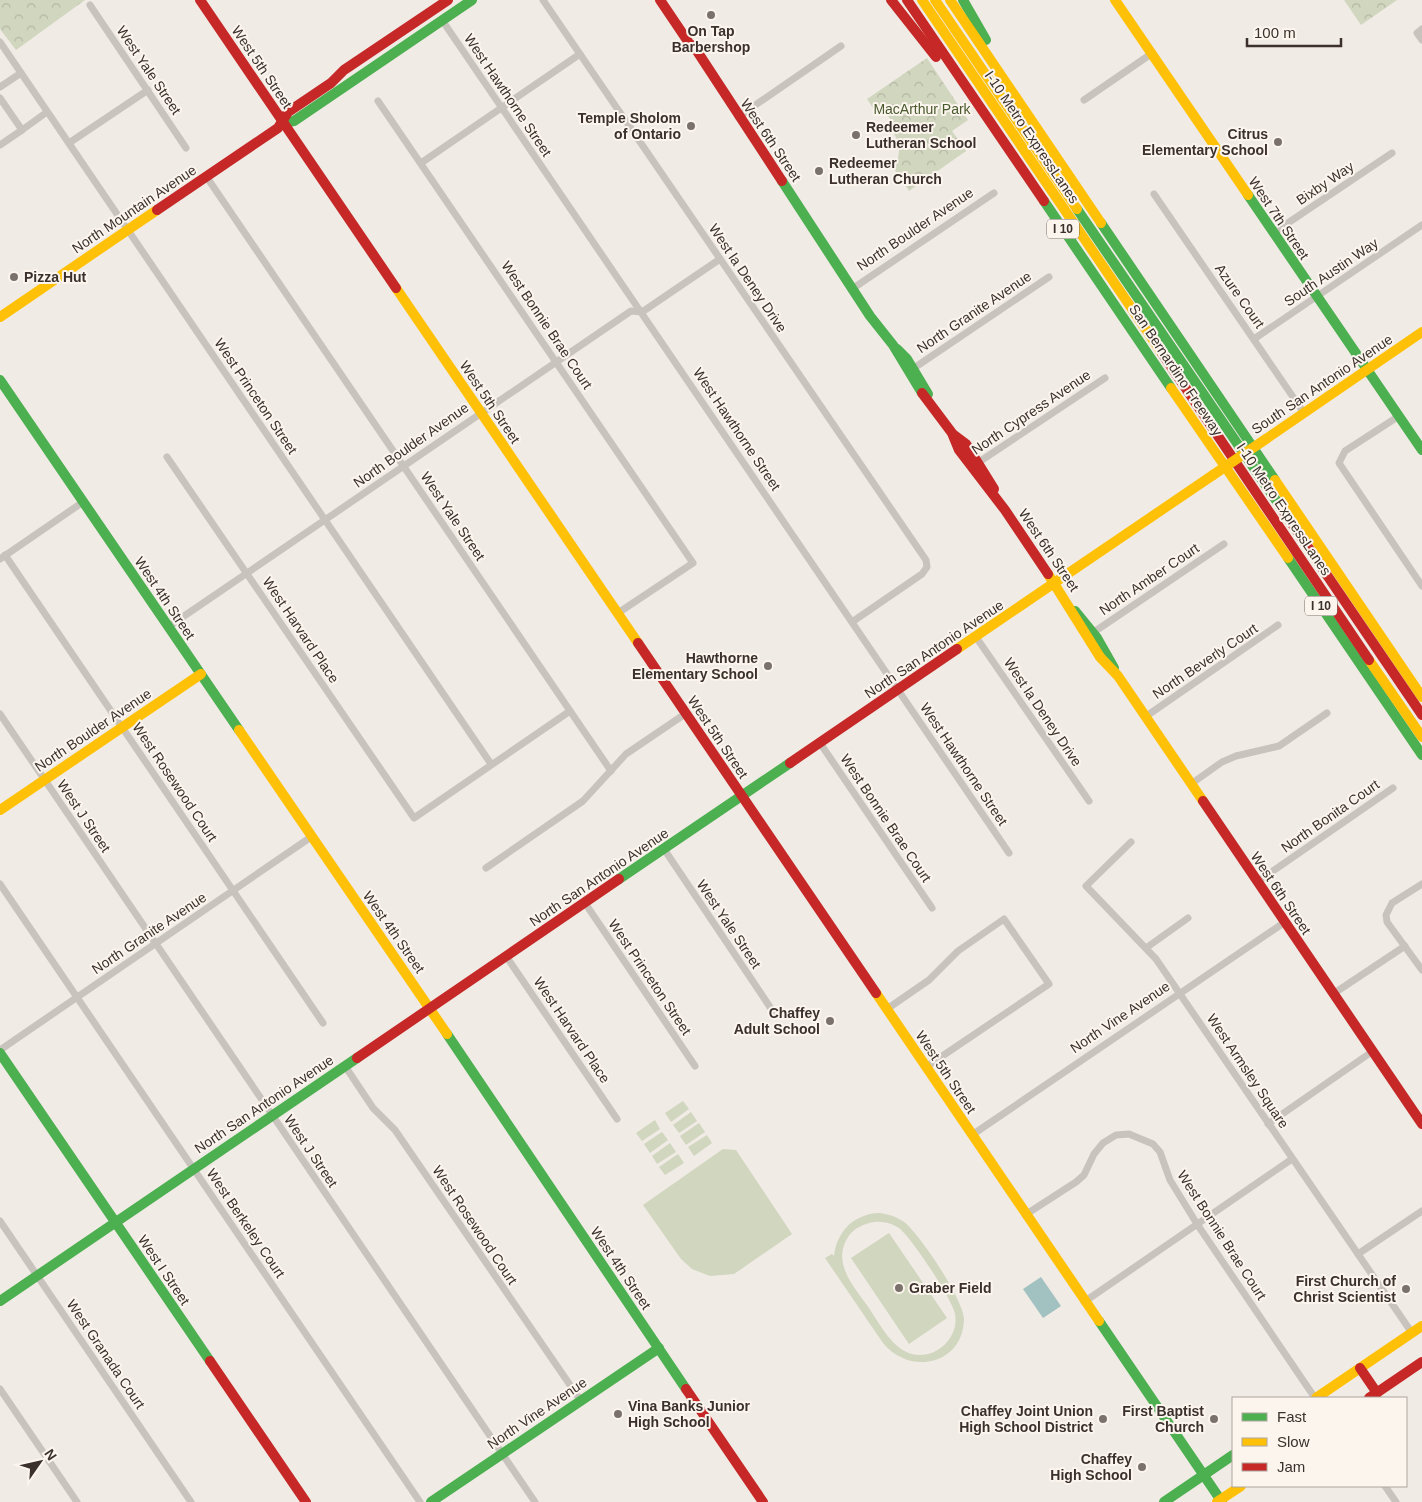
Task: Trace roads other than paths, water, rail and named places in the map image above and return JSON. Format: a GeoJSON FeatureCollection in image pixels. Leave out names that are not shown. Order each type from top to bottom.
{"type":"FeatureCollection","features":[{"type":"Feature","properties":{"kind":"main road","name":"West 5th Street"},"geometry":{"type":"LineString","coordinates":[[200,0],[1220,1501]]}},
{"type":"Feature","properties":{"kind":"main road","name":"North Mountain Avenue"},"geometry":{"type":"LineString","coordinates":[[283,123],[288,112],[331,83],[344,70],[448,0]]}},
{"type":"Feature","properties":{"kind":"main road","name":"North Mountain Avenue"},"geometry":{"type":"LineString","coordinates":[[0,317],[283,123],[294,121],[472,0]]}},
{"type":"Feature","properties":{"kind":"main road","name":"West 6th Street"},"geometry":{"type":"LineString","coordinates":[[660,0],[689,43],[695,48]]}},
{"type":"Feature","properties":{"kind":"main road","name":"West 6th Street"},"geometry":{"type":"LineString","coordinates":[[667,0],[738,117],[854,287],[868,301],[885,334],[914,368],[952,433],[966,444],[975,465],[1071,606],[1080,626],[1090,634],[1100,657],[1118,676],[1422,1124]]}},
{"type":"Feature","properties":{"kind":"main road"},"geometry":{"type":"LineString","coordinates":[[891,0],[940,62],[976,114],[991,125]]}},
{"type":"Feature","properties":{"kind":"main road","name":"San Bernardino Freeway"},"geometry":{"type":"LineString","coordinates":[[907,0],[1422,755]]}},
{"type":"Feature","properties":{"kind":"main road","name":"I-10 Metro ExpressLanes"},"geometry":{"type":"LineString","coordinates":[[920,0],[1422,737]]}},
{"type":"Feature","properties":{"kind":"main road","name":"I-10 Metro ExpressLanes"},"geometry":{"type":"LineString","coordinates":[[935,0],[1422,715]]}},
{"type":"Feature","properties":{"kind":"main road"},"geometry":{"type":"LineString","coordinates":[[948,0],[972,54]]}},
{"type":"Feature","properties":{"kind":"main road","name":"San Bernardino Freeway"},"geometry":{"type":"LineString","coordinates":[[948,0],[1422,697]]}},
{"type":"Feature","properties":{"kind":"main road"},"geometry":{"type":"LineString","coordinates":[[963,0],[998,60],[1042,125],[1050,150]]}},
{"type":"Feature","properties":{"kind":"main road","name":"West 7th Street"},"geometry":{"type":"LineString","coordinates":[[1115,0],[1422,450]]}},
{"type":"Feature","properties":{"kind":"main road"},"geometry":{"type":"LineString","coordinates":[[439,22],[435,9],[456,10]]}},
{"type":"Feature","properties":{"kind":"main road","name":"South San Antonio Avenue"},"geometry":{"type":"LineString","coordinates":[[1213,475],[1422,332]]}},
{"type":"Feature","properties":{"kind":"main road","name":"West 6th Street"},"geometry":{"type":"LineString","coordinates":[[893,345],[911,377],[934,405]]}},
{"type":"Feature","properties":{"kind":"main road","name":"West 4th Street"},"geometry":{"type":"LineString","coordinates":[[0,380],[429,1008],[763,1502]]}},
{"type":"Feature","properties":{"kind":"main road","name":"North San Antonio Avenue"},"geometry":{"type":"LineString","coordinates":[[0,1301],[1213,475]]}},
{"type":"Feature","properties":{"kind":"main road","name":"North Boulder Avenue"},"geometry":{"type":"LineString","coordinates":[[0,810],[201,674]]}},
{"type":"Feature","properties":{"kind":"main road","name":"West I Street"},"geometry":{"type":"LineString","coordinates":[[0,1051],[306,1502]]}},
{"type":"Feature","properties":{"kind":"main road"},"geometry":{"type":"LineString","coordinates":[[1317,1397],[1422,1326]]}},
{"type":"Feature","properties":{"kind":"main road","name":"North Vine Avenue"},"geometry":{"type":"LineString","coordinates":[[431,1502],[658,1348]]}},
{"type":"Feature","properties":{"kind":"main road"},"geometry":{"type":"LineString","coordinates":[[1360,1368],[1373,1396],[1422,1362]]}},
{"type":"Feature","properties":{"kind":"main road"},"geometry":{"type":"LineString","coordinates":[[1164,1502],[1232,1456]]}},
{"type":"Feature","properties":{"kind":"main road"},"geometry":{"type":"LineString","coordinates":[[1220,1501],[1240,1487]]}},
{"type":"Feature","properties":{"kind":"street","name":"West la Deney Drive"},"geometry":{"type":"LineString","coordinates":[[543,0],[926,560],[925,571],[852,622]]}},
{"type":"Feature","properties":{"kind":"street","name":"West Yale Street"},"geometry":{"type":"LineString","coordinates":[[90,6],[186,148]]}},
{"type":"Feature","properties":{"kind":"street","name":"West Hawthorne Street"},"geometry":{"type":"LineString","coordinates":[[439,22],[502,108],[642,312],[1009,853]]}},
{"type":"Feature","properties":{"kind":"street"},"geometry":{"type":"LineString","coordinates":[[1420,31],[1422,40]]}},
{"type":"Feature","properties":{"kind":"street","name":"West Princeton Street"},"geometry":{"type":"LineString","coordinates":[[0,42],[491,764]]}},
{"type":"Feature","properties":{"kind":"street"},"geometry":{"type":"LineString","coordinates":[[738,117],[841,46]]}},
{"type":"Feature","properties":{"kind":"street"},"geometry":{"type":"LineString","coordinates":[[421,163],[580,54]]}},
{"type":"Feature","properties":{"kind":"street"},"geometry":{"type":"LineString","coordinates":[[1084,100],[1151,54]]}},
{"type":"Feature","properties":{"kind":"street"},"geometry":{"type":"LineString","coordinates":[[0,87],[21,72]]}},
{"type":"Feature","properties":{"kind":"street"},"geometry":{"type":"LineString","coordinates":[[69,143],[148,90]]}},
{"type":"Feature","properties":{"kind":"street"},"geometry":{"type":"LineString","coordinates":[[0,98],[22,130]]}},
{"type":"Feature","properties":{"kind":"street","name":"West Bonnie Brae Court"},"geometry":{"type":"LineString","coordinates":[[378,101],[693,563],[618,613]]}},
{"type":"Feature","properties":{"kind":"street"},"geometry":{"type":"LineString","coordinates":[[0,145],[48,112]]}},
{"type":"Feature","properties":{"kind":"street","name":"Bixby Way"},"geometry":{"type":"LineString","coordinates":[[1273,233],[1392,153]]}},
{"type":"Feature","properties":{"kind":"street","name":"West Yale Street"},"geometry":{"type":"LineString","coordinates":[[206,176],[611,771]]}},
{"type":"Feature","properties":{"kind":"street","name":"North Boulder Avenue"},"geometry":{"type":"LineString","coordinates":[[854,287],[994,193]]}},
{"type":"Feature","properties":{"kind":"street","name":"Azure Court"},"geometry":{"type":"LineString","coordinates":[[1154,194],[1304,413]]}},
{"type":"Feature","properties":{"kind":"street","name":"South Austin Way"},"geometry":{"type":"LineString","coordinates":[[1254,338],[1422,226]]}},
{"type":"Feature","properties":{"kind":"street","name":"North Boulder Avenue"},"geometry":{"type":"LineString","coordinates":[[168,627],[631,311],[642,312],[720,259]]}},
{"type":"Feature","properties":{"kind":"street","name":"North Granite Avenue"},"geometry":{"type":"LineString","coordinates":[[914,368],[1048,277]]}},
{"type":"Feature","properties":{"kind":"street","name":"North Cypress Avenue"},"geometry":{"type":"LineString","coordinates":[[975,465],[1105,378]]}},
{"type":"Feature","properties":{"kind":"street"},"geometry":{"type":"LineString","coordinates":[[1399,416],[1345,451],[1339,463],[1422,586]]}},
{"type":"Feature","properties":{"kind":"street","name":"West Harvard Place"},"geometry":{"type":"LineString","coordinates":[[167,458],[414,818],[491,764]]}},
{"type":"Feature","properties":{"kind":"street"},"geometry":{"type":"LineString","coordinates":[[3,557],[83,502]]}},
{"type":"Feature","properties":{"kind":"street","name":"North Amber Court"},"geometry":{"type":"LineString","coordinates":[[1090,634],[1224,544]]}},
{"type":"Feature","properties":{"kind":"street","name":"West Rosewood Court"},"geometry":{"type":"LineString","coordinates":[[3,557],[123,726],[323,1023]]}},
{"type":"Feature","properties":{"kind":"street","name":"North Beverly Court"},"geometry":{"type":"LineString","coordinates":[[1145,716],[1278,625]]}},
{"type":"Feature","properties":{"kind":"street","name":"West la Deney Drive"},"geometry":{"type":"LineString","coordinates":[[976,637],[1089,801]]}},
{"type":"Feature","properties":{"kind":"street"},"geometry":{"type":"LineString","coordinates":[[491,764],[570,711]]}},
{"type":"Feature","properties":{"kind":"street"},"geometry":{"type":"LineString","coordinates":[[1191,784],[1222,762],[1236,756],[1279,746],[1327,713]]}},
{"type":"Feature","properties":{"kind":"street","name":"West J Street"},"geometry":{"type":"LineString","coordinates":[[0,714],[535,1502]]}},
{"type":"Feature","properties":{"kind":"street"},"geometry":{"type":"LineString","coordinates":[[486,868],[583,801],[626,754],[685,714]]}},
{"type":"Feature","properties":{"kind":"street","name":"West Bonnie Brae Court"},"geometry":{"type":"LineString","coordinates":[[820,743],[932,908]]}},
{"type":"Feature","properties":{"kind":"street","name":"North Bonita Court"},"geometry":{"type":"LineString","coordinates":[[1257,882],[1393,788]]}},
{"type":"Feature","properties":{"kind":"street","name":"North Granite Avenue"},"geometry":{"type":"LineString","coordinates":[[0,1051],[311,837]]}},
{"type":"Feature","properties":{"kind":"street","name":"West Armsley Square"},"geometry":{"type":"LineString","coordinates":[[1131,842],[1086,886],[1146,948],[1180,994],[1412,1333]]}},
{"type":"Feature","properties":{"kind":"street","name":"West Yale Street"},"geometry":{"type":"LineString","coordinates":[[664,849],[774,1013]]}},
{"type":"Feature","properties":{"kind":"street","name":"West Berkeley Court"},"geometry":{"type":"LineString","coordinates":[[0,884],[420,1502]]}},
{"type":"Feature","properties":{"kind":"street"},"geometry":{"type":"LineString","coordinates":[[1422,884],[1392,903],[1386,915],[1387,922],[1422,970]]}},
{"type":"Feature","properties":{"kind":"street","name":"West Princeton Street"},"geometry":{"type":"LineString","coordinates":[[585,903],[695,1066]]}},
{"type":"Feature","properties":{"kind":"street"},"geometry":{"type":"LineString","coordinates":[[1146,948],[1188,918]]}},
{"type":"Feature","properties":{"kind":"street"},"geometry":{"type":"LineString","coordinates":[[887,1009],[929,980],[966,945],[1004,919],[1049,984],[926,1067]]}},
{"type":"Feature","properties":{"kind":"street","name":"North Vine Avenue"},"geometry":{"type":"LineString","coordinates":[[972,1135],[1285,922]]}},
{"type":"Feature","properties":{"kind":"street"},"geometry":{"type":"LineString","coordinates":[[1333,994],[1405,946]]}},
{"type":"Feature","properties":{"kind":"street","name":"West Harvard Place"},"geometry":{"type":"LineString","coordinates":[[506,956],[618,1119]]}},
{"type":"Feature","properties":{"kind":"street"},"geometry":{"type":"LineString","coordinates":[[1268,1124],[1373,1052]]}},
{"type":"Feature","properties":{"kind":"street","name":"West Rosewood Court"},"geometry":{"type":"LineString","coordinates":[[345,1066],[373,1108],[395,1130],[581,1401]]}},
{"type":"Feature","properties":{"kind":"street","name":"West Bonnie Brae Court"},"geometry":{"type":"LineString","coordinates":[[1025,1215],[1080,1178],[1103,1143],[1116,1135],[1129,1134],[1153,1144],[1160,1152],[1170,1180],[1197,1224],[1315,1397]]}},
{"type":"Feature","properties":{"kind":"street"},"geometry":{"type":"LineString","coordinates":[[1084,1302],[1292,1159]]}},
{"type":"Feature","properties":{"kind":"street"},"geometry":{"type":"LineString","coordinates":[[1358,1254],[1422,1211]]}},
{"type":"Feature","properties":{"kind":"street","name":"West Granada Court"},"geometry":{"type":"LineString","coordinates":[[0,1221],[191,1502]]}},
{"type":"Feature","properties":{"kind":"street"},"geometry":{"type":"LineString","coordinates":[[0,1389],[77,1502]]}},
{"type":"Feature","properties":{"kind":"street"},"geometry":{"type":"LineString","coordinates":[[1386,1487],[1396,1502]]}},
{"type":"Feature","properties":{"kind":"water"},"geometry":{"type":"Polygon","coordinates":[[[1041,1277],[1061,1306],[1043,1318],[1023,1289],[1041,1277]]]}},
{"type":"Feature","properties":{"kind":"place","name":"On Tap Barbershop"},"geometry":{"type":"Point","coordinates":[711,15]}},
{"type":"Feature","properties":{"kind":"place","name":"Temple Sholom of Ontario"},"geometry":{"type":"Point","coordinates":[691,126]}},
{"type":"Feature","properties":{"kind":"place","name":"Redeemer Lutheran School"},"geometry":{"type":"Point","coordinates":[856,135]}},
{"type":"Feature","properties":{"kind":"place","name":"Citrus Elementary School"},"geometry":{"type":"Point","coordinates":[1278,142]}},
{"type":"Feature","properties":{"kind":"place","name":"Redeemer Lutheran Church"},"geometry":{"type":"Point","coordinates":[819,171]}},
{"type":"Feature","properties":{"kind":"place","name":"Pizza Hut"},"geometry":{"type":"Point","coordinates":[14,277]}},
{"type":"Feature","properties":{"kind":"place","name":"Hawthorne Elementary School"},"geometry":{"type":"Point","coordinates":[768,666]}},
{"type":"Feature","properties":{"kind":"place","name":"Chaffey Adult School"},"geometry":{"type":"Point","coordinates":[830,1021]}},
{"type":"Feature","properties":{"kind":"place","name":"Graber Field"},"geometry":{"type":"Point","coordinates":[899,1288]}},
{"type":"Feature","properties":{"kind":"place","name":"First Church of Christ Scientist"},"geometry":{"type":"Point","coordinates":[1406,1289]}},
{"type":"Feature","properties":{"kind":"place","name":"Vina Banks Junior High School"},"geometry":{"type":"Point","coordinates":[618,1414]}},
{"type":"Feature","properties":{"kind":"place","name":"Chaffey Joint Union High School District"},"geometry":{"type":"Point","coordinates":[1103,1419]}},
{"type":"Feature","properties":{"kind":"place","name":"First Baptist Church"},"geometry":{"type":"Point","coordinates":[1214,1419]}},
{"type":"Feature","properties":{"kind":"place","name":"Chaffey High School"},"geometry":{"type":"Point","coordinates":[1142,1467]}},
{"type":"Feature","properties":{"kind":"park label","name":"MacArthur Park"},"geometry":{"type":"Point","coordinates":[922,109]}}]}
